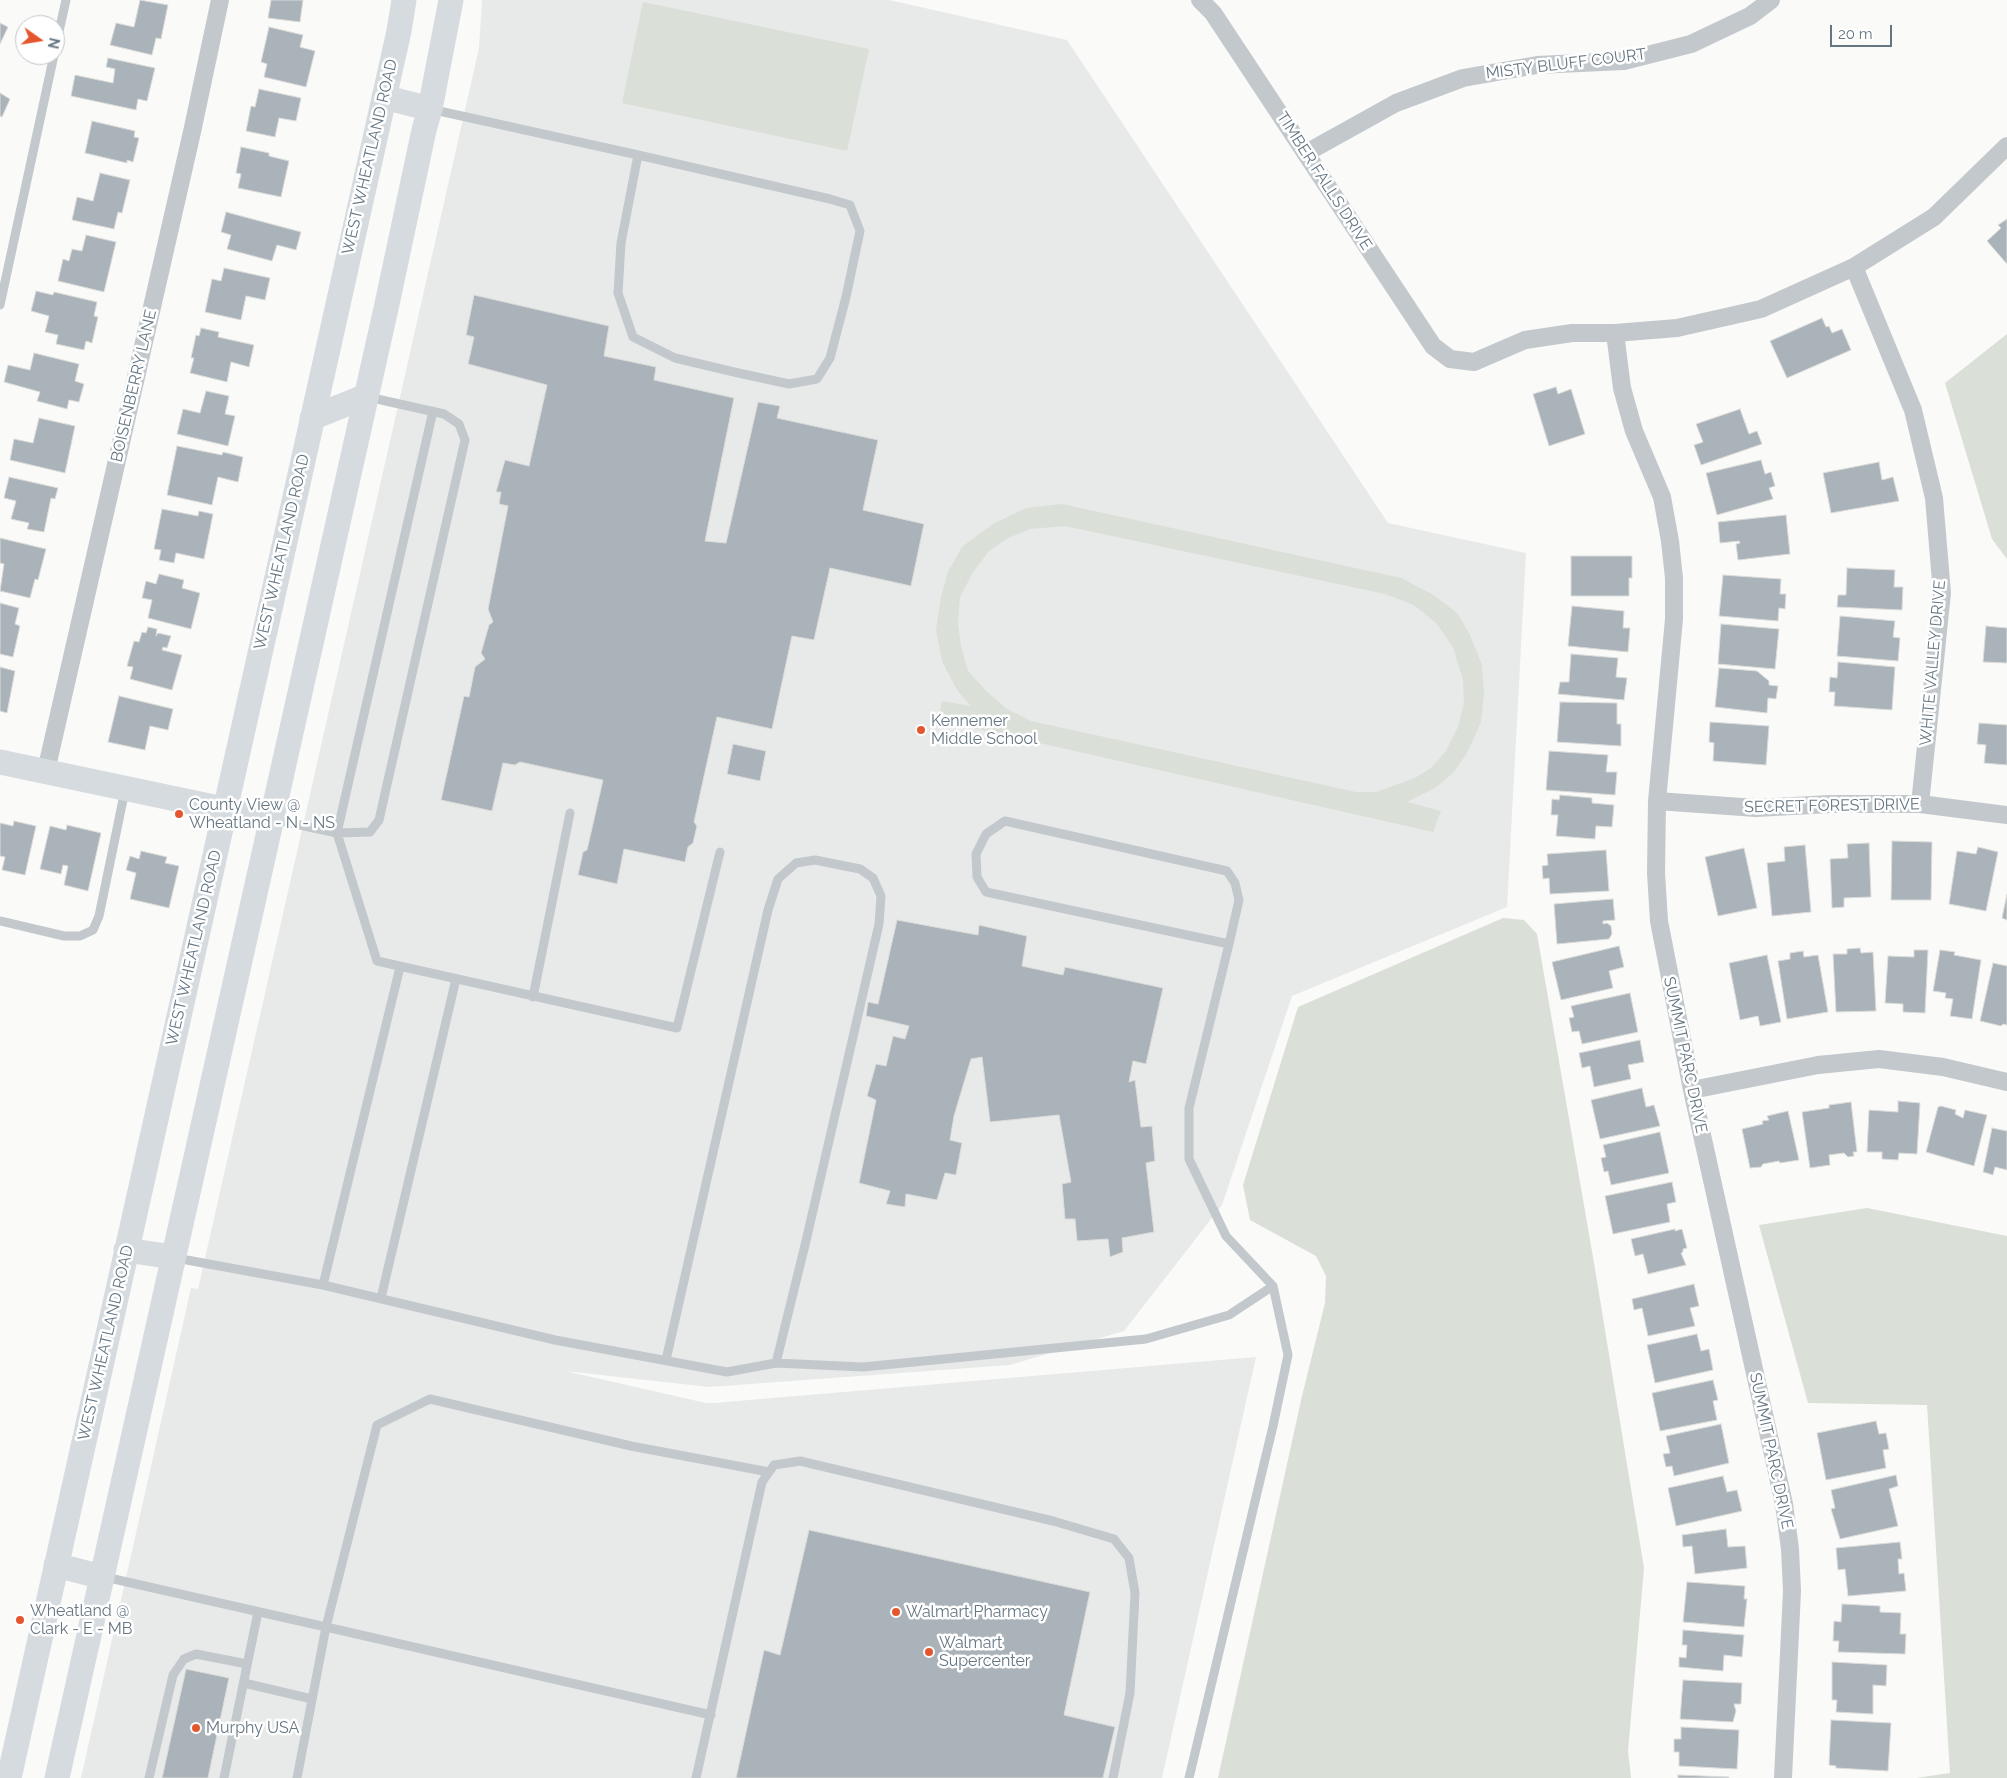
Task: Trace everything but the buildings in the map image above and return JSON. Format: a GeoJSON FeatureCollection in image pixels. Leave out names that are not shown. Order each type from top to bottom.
{"type":"FeatureCollection","features":[{"type":"Feature","properties":{"kind":"main road","name":"WEST WHEATLAND ROAD"},"geometry":{"type":"LineString","coordinates":[[9,1778],[224,808],[399,31],[404,0]]}},
{"type":"Feature","properties":{"kind":"main road"},"geometry":{"type":"LineString","coordinates":[[57,1778],[430,109],[451,0]]}},
{"type":"Feature","properties":{"kind":"main road"},"geometry":{"type":"LineString","coordinates":[[384,97],[430,109]]}},
{"type":"Feature","properties":{"kind":"main road"},"geometry":{"type":"LineString","coordinates":[[312,418],[366,396]]}},
{"type":"Feature","properties":{"kind":"main road"},"geometry":{"type":"LineString","coordinates":[[0,762],[271,819]]}},
{"type":"Feature","properties":{"kind":"main road"},"geometry":{"type":"LineString","coordinates":[[126,1250],[173,1257]]}},
{"type":"Feature","properties":{"kind":"main road"},"geometry":{"type":"LineString","coordinates":[[56,1565],[102,1576]]}},
{"type":"Feature","properties":{"kind":"street","name":"BOISENBERRY LANE"},"geometry":{"type":"LineString","coordinates":[[46,771],[192,132],[220,0]]}},
{"type":"Feature","properties":{"kind":"street","name":"TIMBER FALLS DRIVE"},"geometry":{"type":"LineString","coordinates":[[1200,0],[1213,13],[1433,346],[1450,359],[1474,362],[1525,340],[1572,333],[1615,333]]}},
{"type":"Feature","properties":{"kind":"street","name":"MISTY BLUFF COURT"},"geometry":{"type":"LineString","coordinates":[[1306,153],[1396,103],[1464,78],[1537,65],[1624,60],[1690,44],[1750,16],[1771,0]]}},
{"type":"Feature","properties":{"kind":"street"},"geometry":{"type":"LineString","coordinates":[[1615,333],[1678,328],[1761,309],[1854,267],[1934,217],[2007,146]]}},
{"type":"Feature","properties":{"kind":"street","name":"WHITE VALLEY DRIVE"},"geometry":{"type":"LineString","coordinates":[[1854,267],[1913,410],[1934,498],[1942,593],[1920,804]]}},
{"type":"Feature","properties":{"kind":"street","name":"SUMMIT PARC DRIVE"},"geometry":{"type":"LineString","coordinates":[[1615,333],[1622,388],[1634,431],[1662,497],[1674,578],[1674,619],[1657,801],[1656,873],[1659,921],[1692,1090],[1784,1504],[1792,1592],[1783,1778]]}},
{"type":"Feature","properties":{"kind":"street","name":"SECRET FOREST DRIVE"},"geometry":{"type":"LineString","coordinates":[[1657,801],[1756,808],[1830,804],[1920,804],[2007,815]]}},
{"type":"Feature","properties":{"kind":"street"},"geometry":{"type":"LineString","coordinates":[[1692,1090],[1818,1065],[1879,1060],[1943,1067],[2007,1082]]}},
{"type":"Feature","properties":{"kind":"lane"},"geometry":{"type":"LineString","coordinates":[[63,15],[66,0]]}},
{"type":"Feature","properties":{"kind":"lane"},"geometry":{"type":"LineString","coordinates":[[1,299],[52,65]]}},
{"type":"Feature","properties":{"kind":"lane"},"geometry":{"type":"LineString","coordinates":[[430,109],[638,154],[850,205],[860,231],[830,358],[817,379],[789,384],[734,372],[675,358],[633,337],[618,292],[621,243],[638,154]]}},
{"type":"Feature","properties":{"kind":"lane"},"geometry":{"type":"LineString","coordinates":[[271,819],[337,833],[370,832],[379,820],[466,440],[460,424],[444,414],[366,396]]}},
{"type":"Feature","properties":{"kind":"lane"},"geometry":{"type":"LineString","coordinates":[[432,412],[337,833],[377,961],[678,1028],[720,852]]}},
{"type":"Feature","properties":{"kind":"lane"},"geometry":{"type":"LineString","coordinates":[[0,920],[64,936],[80,936],[93,930],[99,916],[126,788]]}},
{"type":"Feature","properties":{"kind":"lane"},"geometry":{"type":"LineString","coordinates":[[533,997],[570,813]]}},
{"type":"Feature","properties":{"kind":"lane"},"geometry":{"type":"LineString","coordinates":[[1189,1778],[1273,1426],[1288,1355],[1272,1286],[1226,1236],[1189,1158],[1189,1108],[1239,900],[1236,883],[1227,871],[1005,821],[986,834],[976,854],[977,877],[986,892],[1228,944]]}},
{"type":"Feature","properties":{"kind":"lane"},"geometry":{"type":"LineString","coordinates":[[666,1360],[768,910],[778,879],[796,863],[814,860],[860,869],[873,878],[881,896],[879,924],[806,1241],[776,1362]]}},
{"type":"Feature","properties":{"kind":"lane"},"geometry":{"type":"LineString","coordinates":[[324,1284],[400,967]]}},
{"type":"Feature","properties":{"kind":"lane"},"geometry":{"type":"LineString","coordinates":[[381,1298],[456,979]]}},
{"type":"Feature","properties":{"kind":"lane"},"geometry":{"type":"LineString","coordinates":[[173,1257],[324,1284],[555,1340],[727,1372],[776,1362],[863,1367],[1146,1339],[1229,1315],[1272,1286]]}},
{"type":"Feature","properties":{"kind":"lane"},"geometry":{"type":"LineString","coordinates":[[297,1778],[326,1627],[377,1425],[430,1399],[631,1446],[769,1472]]}},
{"type":"Feature","properties":{"kind":"lane"},"geometry":{"type":"LineString","coordinates":[[696,1778],[762,1482],[774,1465],[800,1461],[1053,1521],[1114,1539],[1129,1558],[1135,1593],[1130,1692],[1113,1778]]}},
{"type":"Feature","properties":{"kind":"lane"},"geometry":{"type":"LineString","coordinates":[[102,1576],[711,1715]]}},
{"type":"Feature","properties":{"kind":"lane"},"geometry":{"type":"LineString","coordinates":[[224,1778],[258,1612]]}},
{"type":"Feature","properties":{"kind":"lane"},"geometry":{"type":"LineString","coordinates":[[149,1778],[174,1675],[184,1659],[196,1654],[247,1664]]}},
{"type":"Feature","properties":{"kind":"lane"},"geometry":{"type":"LineString","coordinates":[[244,1683],[312,1699]]}},
{"type":"Feature","properties":{"kind":"shaded area","name":"Kennemer Middle School"},"geometry":{"type":"Polygon","coordinates":[[[482,0],[889,0],[1067,40],[1388,523],[1526,553],[1507,907],[1292,996],[1222,1205],[1124,1331],[1010,1365],[709,1387],[565,1371],[706,1403],[714,1403],[1256,1357],[1162,1778],[81,1778],[191,1288],[198,1289],[479,48],[482,0]]]}},
{"type":"Feature","properties":{"kind":"shaded area"},"geometry":{"type":"Polygon","coordinates":[[[643,2],[869,49],[847,151],[622,103],[643,2]]]}},
{"type":"Feature","properties":{"kind":"shaded area"},"geometry":{"type":"Polygon","coordinates":[[[2007,334],[2007,559],[1992,539],[1945,383],[2007,334]]]}},
{"type":"Feature","properties":{"kind":"shaded area"},"geometry":{"type":"Polygon","coordinates":[[[1062,504],[1401,578],[1432,594],[1457,613],[1470,635],[1482,665],[1484,693],[1481,722],[1467,753],[1453,773],[1435,788],[1407,802],[1441,811],[1433,832],[938,720],[942,701],[971,706],[957,690],[942,661],[936,630],[941,597],[948,572],[962,547],[993,524],[1026,508],[1062,504]],[[1065,526],[1030,529],[1008,538],[989,551],[973,572],[960,597],[958,623],[961,647],[968,671],[986,691],[1007,709],[1031,721],[1356,792],[1376,792],[1415,778],[1431,768],[1446,751],[1458,727],[1464,703],[1463,680],[1453,647],[1436,623],[1414,605],[1385,594],[1065,526]]]}},
{"type":"Feature","properties":{"kind":"shaded area"},"geometry":{"type":"Polygon","coordinates":[[[1503,918],[1524,920],[1537,934],[1644,1568],[1628,1751],[1631,1778],[1218,1778],[1302,1396],[1325,1303],[1326,1276],[1316,1256],[1250,1220],[1243,1185],[1298,1007],[1503,918]]]}},
{"type":"Feature","properties":{"kind":"shaded area"},"geometry":{"type":"Polygon","coordinates":[[[1867,1208],[2007,1236],[2007,1778],[1916,1778],[1950,1773],[1927,1405],[1808,1403],[1759,1225],[1867,1208]]]}},
{"type":"Feature","properties":{"kind":"place","name":"Kennemer Middle School"},"geometry":{"type":"Point","coordinates":[921,730]}},
{"type":"Feature","properties":{"kind":"place","name":"County View @ Wheatland - N - NS"},"geometry":{"type":"Point","coordinates":[179,814]}},
{"type":"Feature","properties":{"kind":"place","name":"Walmart Pharmacy"},"geometry":{"type":"Point","coordinates":[896,1612]}},
{"type":"Feature","properties":{"kind":"place","name":"Wheatland @ Clark - E - MB"},"geometry":{"type":"Point","coordinates":[20,1620]}},
{"type":"Feature","properties":{"kind":"place","name":"Walmart Supercenter"},"geometry":{"type":"Point","coordinates":[929,1652]}},
{"type":"Feature","properties":{"kind":"place","name":"Murphy USA"},"geometry":{"type":"Point","coordinates":[196,1728]}}]}
